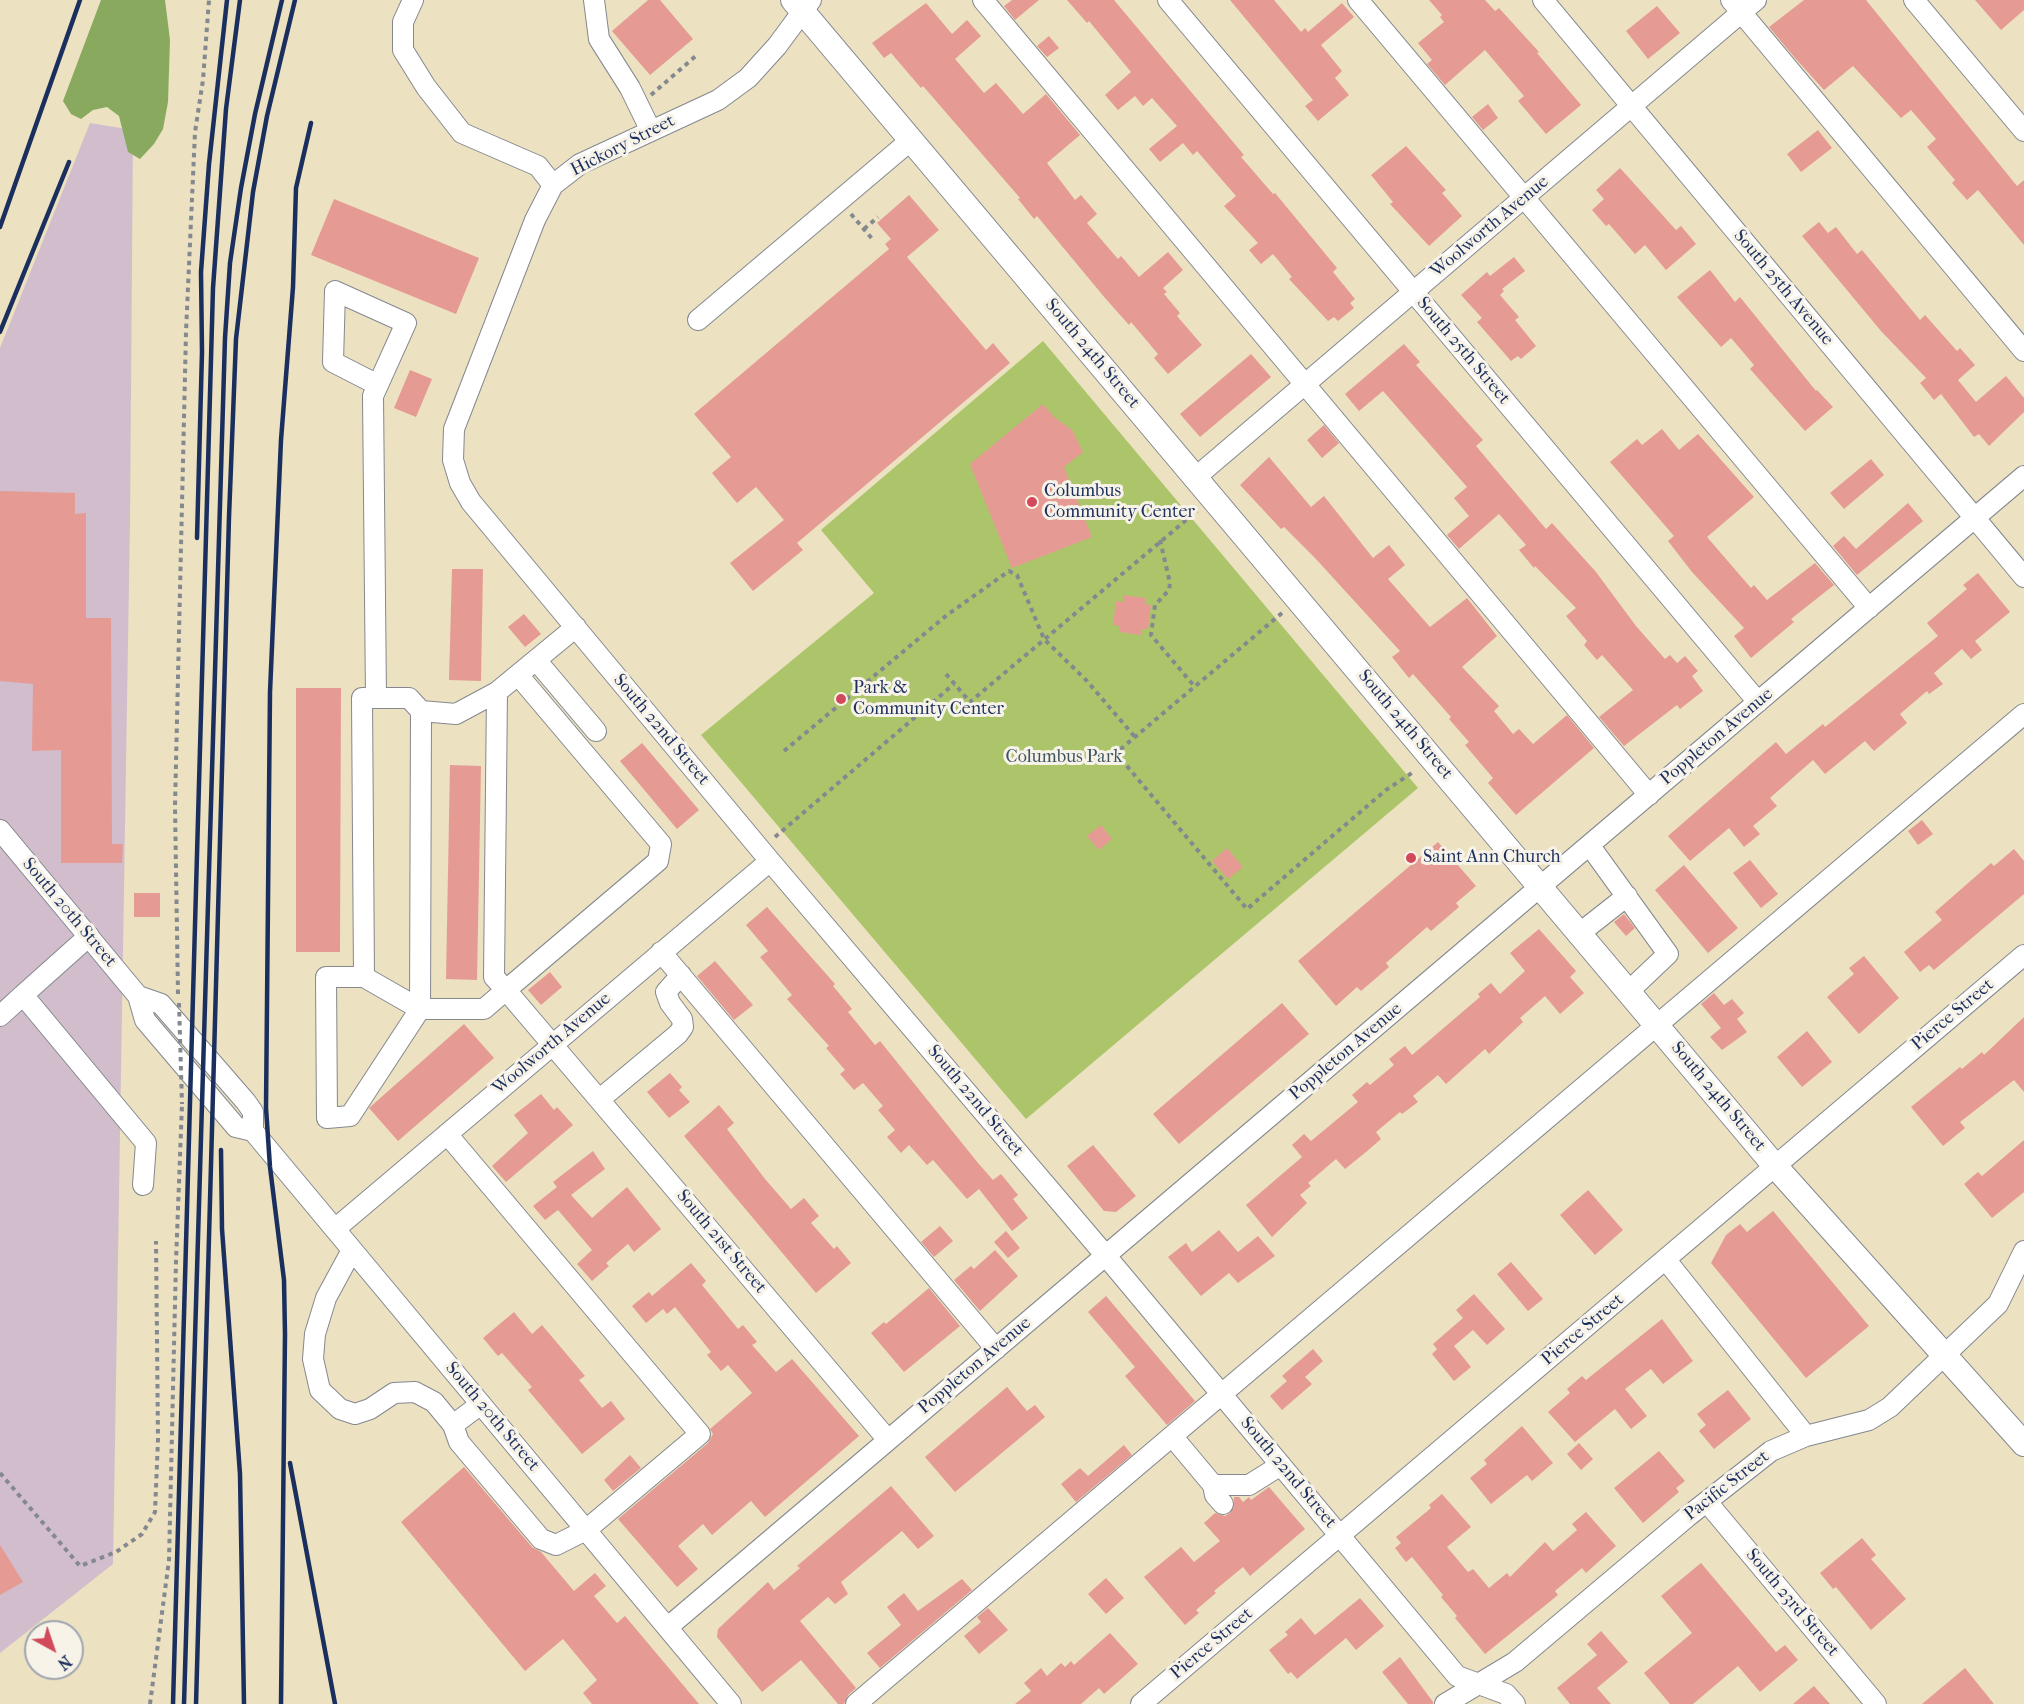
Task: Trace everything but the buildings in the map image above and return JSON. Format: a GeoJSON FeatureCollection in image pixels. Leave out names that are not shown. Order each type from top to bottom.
{"type":"FeatureCollection","features":[{"type":"Feature","properties":{"kind":"main road","name":"South 24th Street"},"geometry":{"type":"LineString","coordinates":[[802,4],[911,140],[1775,1166],[1944,1358],[2024,1444]]}},
{"type":"Feature","properties":{"kind":"street"},"geometry":{"type":"LineString","coordinates":[[413,0],[403,22],[403,50],[426,87],[462,133],[538,166],[553,185]]}},
{"type":"Feature","properties":{"kind":"street"},"geometry":{"type":"LineString","coordinates":[[594,0],[599,39],[630,88],[651,131]]}},
{"type":"Feature","properties":{"kind":"street"},"geometry":{"type":"LineString","coordinates":[[983,0],[1649,795]]}},
{"type":"Feature","properties":{"kind":"street","name":"South 25th Street"},"geometry":{"type":"LineString","coordinates":[[1168,0],[1758,702]]}},
{"type":"Feature","properties":{"kind":"street"},"geometry":{"type":"LineString","coordinates":[[1358,0],[1869,608]]}},
{"type":"Feature","properties":{"kind":"street","name":"South 25th Avenue"},"geometry":{"type":"LineString","coordinates":[[1543,0],[2024,577]]}},
{"type":"Feature","properties":{"kind":"street"},"geometry":{"type":"LineString","coordinates":[[1914,0],[2024,131]]}},
{"type":"Feature","properties":{"kind":"street","name":"Hickory Street"},"geometry":{"type":"LineString","coordinates":[[456,472],[452,445],[459,413],[535,220],[553,185],[580,164],[718,100],[748,78],[777,46],[802,4]]}},
{"type":"Feature","properties":{"kind":"street"},"geometry":{"type":"LineString","coordinates":[[1743,4],[2024,351]]}},
{"type":"Feature","properties":{"kind":"street","name":"Woolworth Avenue"},"geometry":{"type":"LineString","coordinates":[[1196,477],[1632,106],[1743,4]]}},
{"type":"Feature","properties":{"kind":"street"},"geometry":{"type":"LineString","coordinates":[[698,320],[911,140]]}},
{"type":"Feature","properties":{"kind":"street"},"geometry":{"type":"LineString","coordinates":[[376,698],[373,396],[378,385],[406,323],[335,291],[333,362],[378,385]]}},
{"type":"Feature","properties":{"kind":"street","name":"South 22nd Street"},"geometry":{"type":"LineString","coordinates":[[456,472],[471,502],[770,861],[1106,1256],[1456,1676],[1506,1694],[1515,1704]]}},
{"type":"Feature","properties":{"kind":"street","name":"Poppleton Avenue"},"geometry":{"type":"LineString","coordinates":[[668,1627],[2024,476]]}},
{"type":"Feature","properties":{"kind":"street"},"geometry":{"type":"LineString","coordinates":[[364,977],[362,698],[409,698],[421,711],[456,714],[497,692],[576,627]]}},
{"type":"Feature","properties":{"kind":"street"},"geometry":{"type":"LineString","coordinates":[[536,660],[596,731]]}},
{"type":"Feature","properties":{"kind":"street"},"geometry":{"type":"LineString","coordinates":[[421,711],[420,1009],[350,1116],[327,1118],[326,976],[364,977],[420,1009],[484,1009],[658,861],[661,844],[518,675]]}},
{"type":"Feature","properties":{"kind":"street","name":"South 21st Street"},"geometry":{"type":"LineString","coordinates":[[497,692],[494,977],[888,1440]]}},
{"type":"Feature","properties":{"kind":"street"},"geometry":{"type":"LineString","coordinates":[[856,1704],[2024,714]]}},
{"type":"Feature","properties":{"kind":"street","name":"South 20th Street"},"geometry":{"type":"LineString","coordinates":[[0,830],[138,996],[161,1004],[246,1102],[254,1112],[253,1131],[731,1704]]}},
{"type":"Feature","properties":{"kind":"street"},"geometry":{"type":"LineString","coordinates":[[1590,846],[1668,954],[1629,991]]}},
{"type":"Feature","properties":{"kind":"street","name":"Woolworth Avenue"},"geometry":{"type":"LineString","coordinates":[[335,1229],[770,861]]}},
{"type":"Feature","properties":{"kind":"street"},"geometry":{"type":"LineString","coordinates":[[1580,933],[1627,897]]}},
{"type":"Feature","properties":{"kind":"street"},"geometry":{"type":"LineString","coordinates":[[0,1016],[89,936]]}},
{"type":"Feature","properties":{"kind":"street"},"geometry":{"type":"LineString","coordinates":[[661,952],[996,1348]]}},
{"type":"Feature","properties":{"kind":"street","name":"Pierce Street"},"geometry":{"type":"LineString","coordinates":[[1141,1704],[2024,955]]}},
{"type":"Feature","properties":{"kind":"street"},"geometry":{"type":"LineString","coordinates":[[600,1099],[678,1034],[682,1027],[682,1019],[670,1004],[666,992],[681,975]]}},
{"type":"Feature","properties":{"kind":"street"},"geometry":{"type":"LineString","coordinates":[[23,995],[146,1143],[143,1185]]}},
{"type":"Feature","properties":{"kind":"street"},"geometry":{"type":"LineString","coordinates":[[352,1250],[326,1298],[315,1334],[314,1359],[320,1390],[340,1409],[356,1414],[370,1409],[394,1393],[415,1392],[434,1402],[453,1425],[459,1442],[541,1539],[556,1545],[586,1530],[700,1434],[447,1134]]}},
{"type":"Feature","properties":{"kind":"street","name":"Pacific Street"},"geometry":{"type":"LineString","coordinates":[[1445,1704],[1515,1662],[1686,1517],[1771,1451],[1806,1436],[1869,1420],[1880,1414],[1944,1358],[1998,1304],[2024,1251]]}},
{"type":"Feature","properties":{"kind":"street"},"geometry":{"type":"LineString","coordinates":[[1666,1260],[1806,1436]]}},
{"type":"Feature","properties":{"kind":"street"},"geometry":{"type":"LineString","coordinates":[[453,1425],[481,1404]]}},
{"type":"Feature","properties":{"kind":"street"},"geometry":{"type":"LineString","coordinates":[[1172,1436],[1213,1485],[1215,1495],[1223,1504]]}},
{"type":"Feature","properties":{"kind":"street"},"geometry":{"type":"LineString","coordinates":[[1213,1485],[1249,1485],[1281,1465]]}},
{"type":"Feature","properties":{"kind":"street","name":"South 23rd Street"},"geometry":{"type":"LineString","coordinates":[[1707,1502],[1876,1704]]}},
{"type":"Feature","properties":{"kind":"path"},"geometry":{"type":"LineString","coordinates":[[150,1704],[169,1560],[176,1250],[182,1104],[176,806],[186,332],[195,132],[203,80],[209,0]]}},
{"type":"Feature","properties":{"kind":"path"},"geometry":{"type":"LineString","coordinates":[[652,95],[698,54]]}},
{"type":"Feature","properties":{"kind":"path"},"geometry":{"type":"LineString","coordinates":[[858,208],[851,214],[874,241]]}},
{"type":"Feature","properties":{"kind":"path"},"geometry":{"type":"LineString","coordinates":[[864,229],[878,217]]}},
{"type":"Feature","properties":{"kind":"path"},"geometry":{"type":"LineString","coordinates":[[945,674],[970,702],[1196,510]]}},
{"type":"Feature","properties":{"kind":"path"},"geometry":{"type":"LineString","coordinates":[[1160,540],[1170,583],[1169,590],[1155,605],[1151,635],[1195,687]]}},
{"type":"Feature","properties":{"kind":"path"},"geometry":{"type":"LineString","coordinates":[[784,751],[947,615],[1009,571],[1017,575],[1044,639],[1087,681],[1135,737]]}},
{"type":"Feature","properties":{"kind":"path"},"geometry":{"type":"LineString","coordinates":[[1283,612],[1116,753],[1247,909],[1386,790],[1415,771]]}},
{"type":"Feature","properties":{"kind":"path"},"geometry":{"type":"LineString","coordinates":[[774,836],[954,684]]}},
{"type":"Feature","properties":{"kind":"path"},"geometry":{"type":"LineString","coordinates":[[0,1473],[80,1566],[116,1552],[142,1534],[155,1512],[158,1439],[156,1241]]}},
{"type":"Feature","properties":{"kind":"shaded area"},"geometry":{"type":"Polygon","coordinates":[[[90,123],[133,130],[130,519],[113,1564],[42,1620],[24,1620],[24,1634],[0,1653],[0,348],[90,123]]]}},
{"type":"Feature","properties":{"kind":"green space"},"geometry":{"type":"Polygon","coordinates":[[[101,0],[165,0],[170,40],[168,102],[163,129],[154,144],[140,159],[128,152],[119,116],[107,107],[93,110],[81,119],[71,114],[63,101],[101,0]]]}},
{"type":"Feature","properties":{"kind":"green space","name":"Columbus Park"},"geometry":{"type":"Polygon","coordinates":[[[1043,341],[1418,788],[1026,1119],[701,735],[874,593],[821,530],[1043,341]]]}},
{"type":"Feature","properties":{"kind":"railway"},"geometry":{"type":"LineString","coordinates":[[0,227],[80,0]]}},
{"type":"Feature","properties":{"kind":"railway"},"geometry":{"type":"LineString","coordinates":[[197,538],[202,352],[201,272],[209,164],[227,0]]}},
{"type":"Feature","properties":{"kind":"railway"},"geometry":{"type":"LineString","coordinates":[[173,1704],[213,288],[226,109],[240,0]]}},
{"type":"Feature","properties":{"kind":"railway"},"geometry":{"type":"LineString","coordinates":[[184,1704],[225,338],[230,263],[241,188],[255,114],[282,0]]}},
{"type":"Feature","properties":{"kind":"railway"},"geometry":{"type":"LineString","coordinates":[[196,1704],[236,339],[253,192],[267,116],[295,0]]}},
{"type":"Feature","properties":{"kind":"railway"},"geometry":{"type":"LineString","coordinates":[[281,1704],[284,1280],[270,1167],[266,1108],[270,692],[281,440],[293,287],[296,188],[311,123]]}},
{"type":"Feature","properties":{"kind":"railway"},"geometry":{"type":"LineString","coordinates":[[0,332],[69,162]]}},
{"type":"Feature","properties":{"kind":"railway"},"geometry":{"type":"LineString","coordinates":[[221,1150],[222,1229],[240,1474],[244,1704]]}},
{"type":"Feature","properties":{"kind":"railway"},"geometry":{"type":"LineString","coordinates":[[290,1463],[335,1704]]}},
{"type":"Feature","properties":{"kind":"place","name":"Columbus Community Center"},"geometry":{"type":"Point","coordinates":[1032,502]}},
{"type":"Feature","properties":{"kind":"place","name":"Park & Community Center"},"geometry":{"type":"Point","coordinates":[841,699]}},
{"type":"Feature","properties":{"kind":"place","name":"Saint Ann Church"},"geometry":{"type":"Point","coordinates":[1411,858]}}]}
